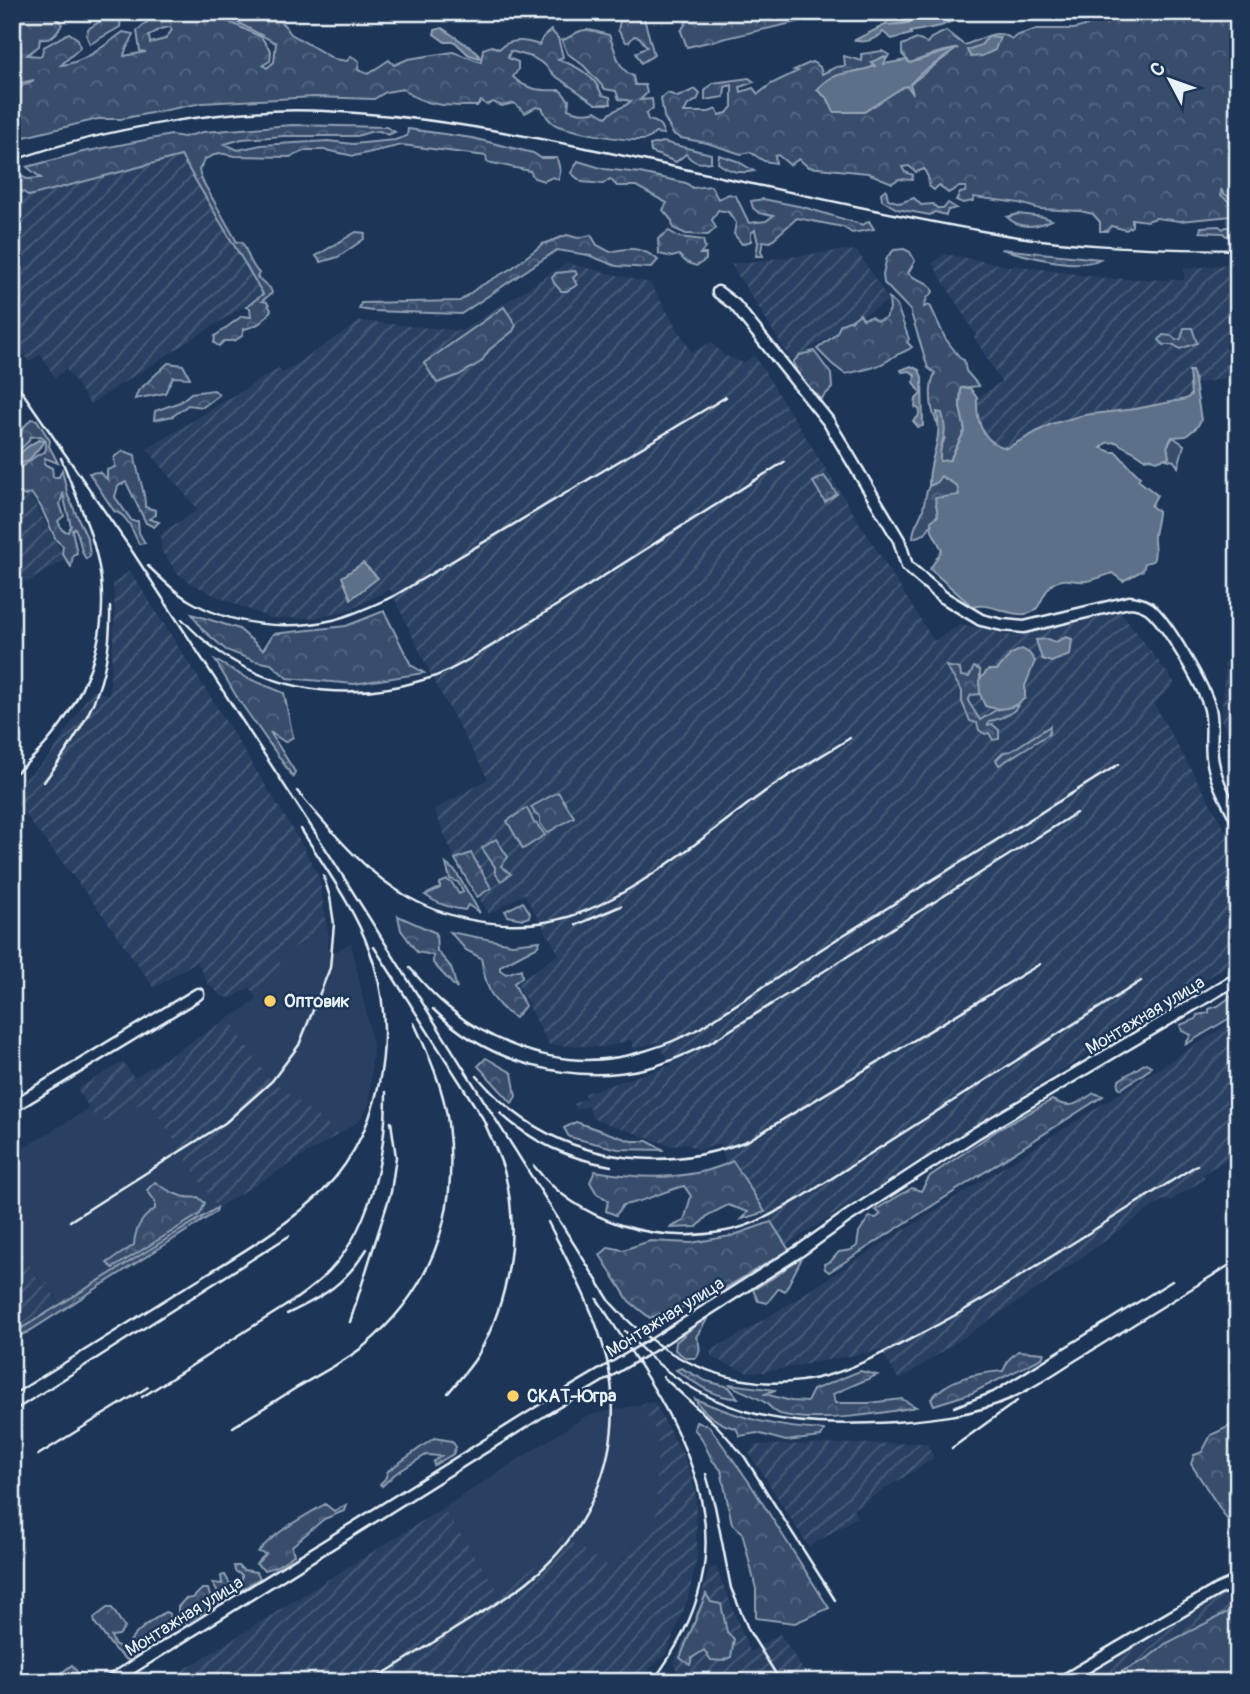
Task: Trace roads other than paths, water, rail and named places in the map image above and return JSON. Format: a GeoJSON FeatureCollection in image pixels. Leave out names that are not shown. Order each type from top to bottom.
{"type":"FeatureCollection","features":[{"type":"Feature","properties":{"kind":"street"},"geometry":{"type":"LineString","coordinates":[[718,292],[735,305],[828,421],[899,540],[907,566],[943,597],[981,620],[1024,627],[1129,602],[1143,605],[1154,613],[1198,677],[1204,691],[1212,726],[1212,761],[1220,788],[1238,822]]}},
{"type":"Feature","properties":{"kind":"street","name":"Монтажная улица"},"geometry":{"type":"LineString","coordinates":[[109,1682],[654,1344],[802,1250],[846,1217],[976,1133],[1238,978]]}},
{"type":"Feature","properties":{"kind":"street"},"geometry":{"type":"LineString","coordinates":[[12,1107],[198,994]]}},
{"type":"Feature","properties":{"kind":"street"},"geometry":{"type":"LineString","coordinates":[[1061,1682],[1217,1590],[1238,1581]]}},
{"type":"Feature","properties":{"kind":"railway"},"geometry":{"type":"LineString","coordinates":[[12,161],[85,139],[208,116],[288,110],[359,113],[426,120],[525,136],[933,222],[1046,241],[1238,250]]}},
{"type":"Feature","properties":{"kind":"railway"},"geometry":{"type":"LineString","coordinates":[[12,377],[130,548],[331,857],[611,1303],[656,1343],[709,1371],[738,1379],[798,1381],[837,1373],[910,1340],[975,1304],[1197,1165]]}},
{"type":"Feature","properties":{"kind":"railway"},"geometry":{"type":"LineString","coordinates":[[148,566],[190,601],[223,616],[278,625],[341,618],[394,596],[726,397]]}},
{"type":"Feature","properties":{"kind":"railway"},"geometry":{"type":"LineString","coordinates":[[12,776],[52,736],[68,713],[82,689],[99,636],[101,580],[95,548],[61,458]]}},
{"type":"Feature","properties":{"kind":"railway"},"geometry":{"type":"LineString","coordinates":[[182,619],[208,643],[265,677],[329,691],[396,687],[430,678],[457,666],[784,462]]}},
{"type":"Feature","properties":{"kind":"railway"},"geometry":{"type":"LineString","coordinates":[[44,782],[73,741],[94,701],[107,658],[110,607]]}},
{"type":"Feature","properties":{"kind":"railway"},"geometry":{"type":"LineString","coordinates":[[297,791],[362,862],[408,897],[465,919],[528,924],[568,917],[592,908],[641,882],[779,782],[850,738]]}},
{"type":"Feature","properties":{"kind":"railway"},"geometry":{"type":"LineString","coordinates":[[410,968],[438,998],[462,1018],[513,1045],[550,1056],[587,1060],[616,1058],[645,1051],[700,1028],[834,941],[1119,764]]}},
{"type":"Feature","properties":{"kind":"railway"},"geometry":{"type":"LineString","coordinates":[[433,1009],[479,1044],[505,1057],[533,1066],[590,1074],[619,1073],[656,1066],[708,1044],[1076,813]]}},
{"type":"Feature","properties":{"kind":"railway"},"geometry":{"type":"LineString","coordinates":[[12,1395],[280,1227],[311,1202],[335,1177],[355,1149],[369,1118],[379,1085],[383,1051],[379,982],[369,949],[355,918],[301,829]]}},
{"type":"Feature","properties":{"kind":"railway"},"geometry":{"type":"LineString","coordinates":[[70,1221],[225,1123],[272,1081],[299,1045],[330,968],[334,924],[323,875]]}},
{"type":"Feature","properties":{"kind":"railway"},"geometry":{"type":"LineString","coordinates":[[576,925],[621,906]]}},
{"type":"Feature","properties":{"kind":"railway"},"geometry":{"type":"LineString","coordinates":[[374,947],[487,1125]]}},
{"type":"Feature","properties":{"kind":"railway"},"geometry":{"type":"LineString","coordinates":[[477,1076],[504,1104],[534,1126],[567,1142],[602,1153],[638,1158],[675,1158],[712,1152],[749,1140],[1040,964]]}},
{"type":"Feature","properties":{"kind":"railway"},"geometry":{"type":"LineString","coordinates":[[534,1166],[573,1202],[620,1225],[673,1235],[699,1235],[736,1229],[766,1217],[804,1196],[1141,981]]}},
{"type":"Feature","properties":{"kind":"railway"},"geometry":{"type":"LineString","coordinates":[[233,1427],[364,1346],[388,1323],[424,1274],[445,1218],[450,1156],[443,1097],[414,1023]]}},
{"type":"Feature","properties":{"kind":"railway"},"geometry":{"type":"LineString","coordinates":[[142,1397],[297,1298],[338,1261],[364,1217],[372,1192],[383,1141],[386,1092]]}},
{"type":"Feature","properties":{"kind":"railway"},"geometry":{"type":"LineString","coordinates":[[500,1113],[525,1133],[551,1148],[580,1159],[611,1166]]}},
{"type":"Feature","properties":{"kind":"railway"},"geometry":{"type":"LineString","coordinates":[[448,1393],[475,1360],[489,1334],[509,1267],[511,1220],[505,1174],[483,1119]]}},
{"type":"Feature","properties":{"kind":"railway"},"geometry":{"type":"LineString","coordinates":[[350,1322],[391,1192],[396,1157],[391,1122]]}},
{"type":"Feature","properties":{"kind":"railway"},"geometry":{"type":"LineString","coordinates":[[370,1682],[504,1599],[542,1569],[569,1540],[595,1494],[608,1456],[613,1421],[612,1387],[595,1321],[548,1222]]}},
{"type":"Feature","properties":{"kind":"railway"},"geometry":{"type":"LineString","coordinates":[[12,1412],[289,1236]]}},
{"type":"Feature","properties":{"kind":"railway"},"geometry":{"type":"LineString","coordinates":[[287,1314],[312,1302],[342,1280],[367,1249]]}},
{"type":"Feature","properties":{"kind":"railway"},"geometry":{"type":"LineString","coordinates":[[625,1331],[654,1360],[684,1383],[715,1400],[748,1412],[818,1423],[855,1424],[924,1419],[982,1409],[1020,1394],[1228,1266]]}},
{"type":"Feature","properties":{"kind":"railway"},"geometry":{"type":"LineString","coordinates":[[954,1407],[993,1392],[1172,1281]]}},
{"type":"Feature","properties":{"kind":"railway"},"geometry":{"type":"LineString","coordinates":[[597,1299],[656,1392],[680,1438],[697,1484],[705,1531],[702,1579],[685,1629],[652,1682]]}},
{"type":"Feature","properties":{"kind":"railway"},"geometry":{"type":"LineString","coordinates":[[663,1377],[717,1426],[744,1456],[835,1600]]}},
{"type":"Feature","properties":{"kind":"railway"},"geometry":{"type":"LineString","coordinates":[[38,1455],[148,1387]]}},
{"type":"Feature","properties":{"kind":"railway"},"geometry":{"type":"LineString","coordinates":[[952,1448],[1017,1401]]}},
{"type":"Feature","properties":{"kind":"railway"},"geometry":{"type":"LineString","coordinates":[[706,1474],[731,1588],[749,1631],[781,1682]]}},
{"type":"Feature","properties":{"kind":"place","name":"Оптовик"},"geometry":{"type":"Point","coordinates":[270,1001]}},
{"type":"Feature","properties":{"kind":"place","name":"СКАТ-Югра"},"geometry":{"type":"Point","coordinates":[513,1396]}}]}
